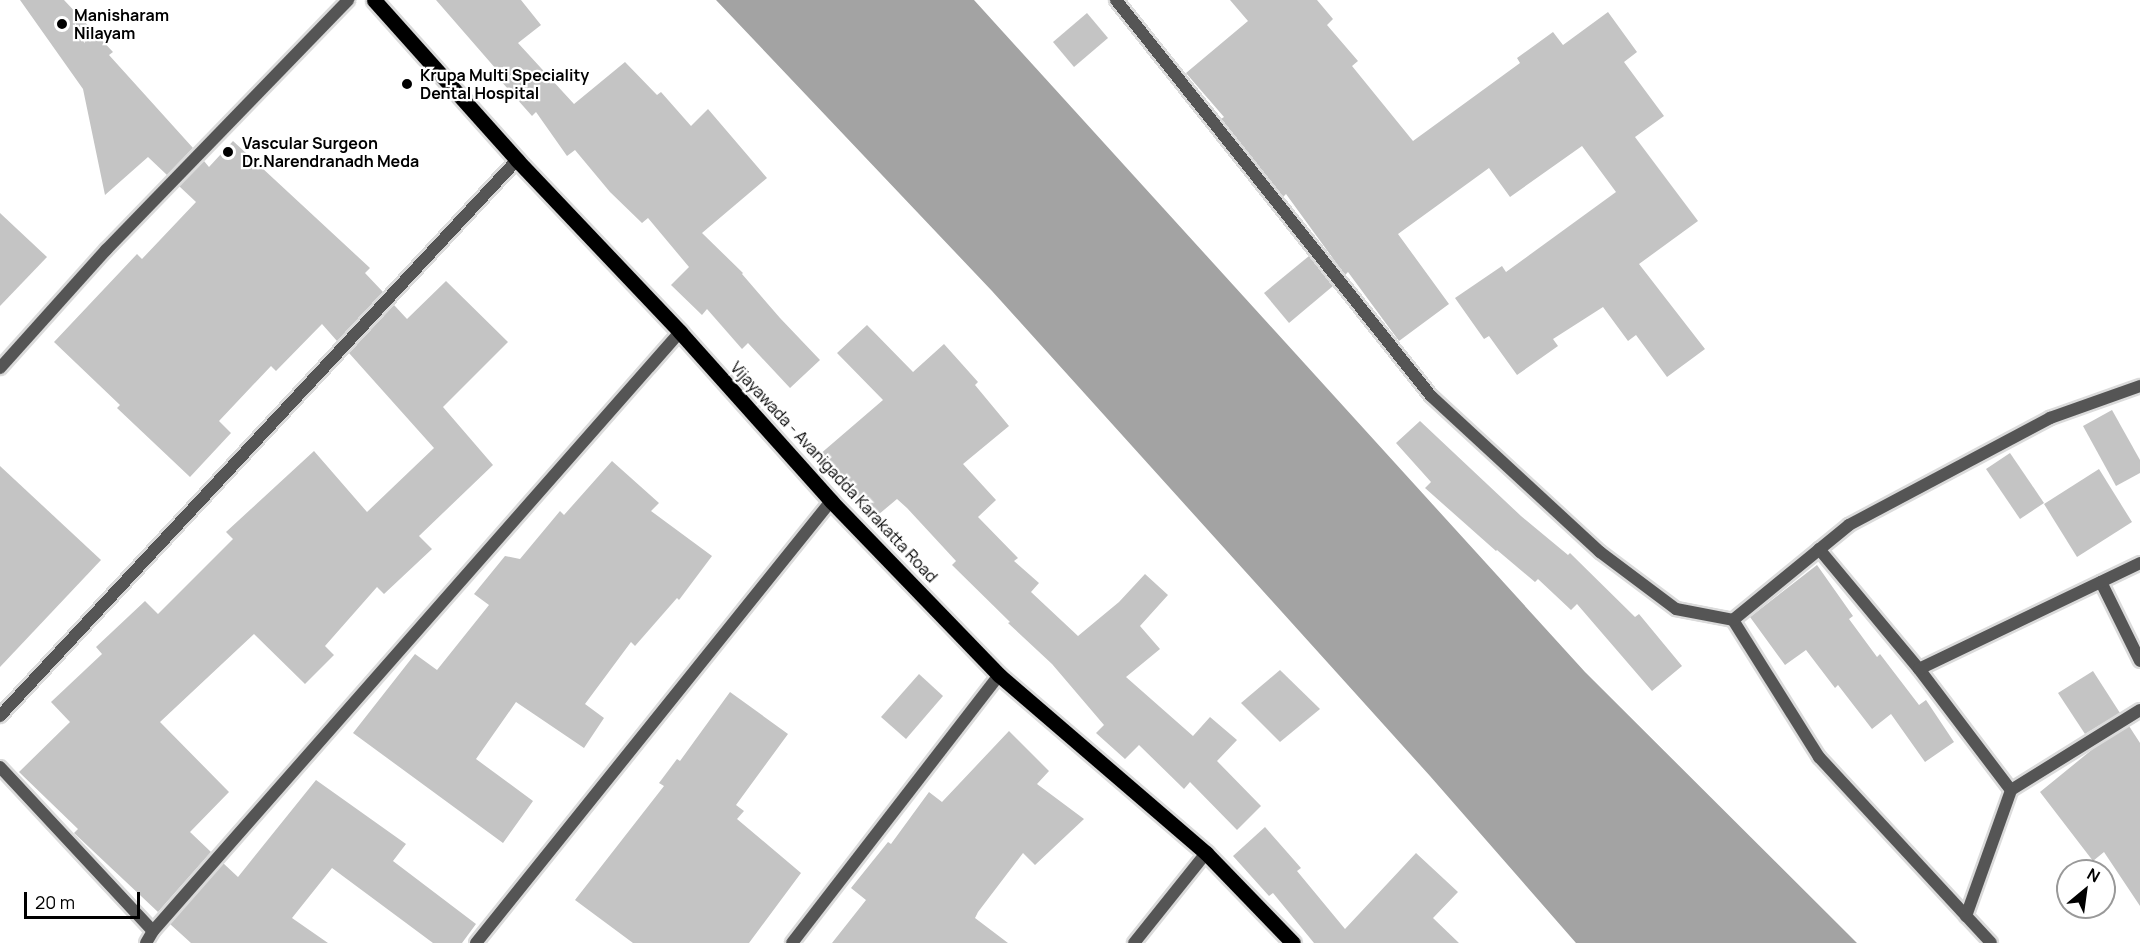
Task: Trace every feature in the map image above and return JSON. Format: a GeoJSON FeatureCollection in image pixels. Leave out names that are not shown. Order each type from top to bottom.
{"type":"FeatureCollection","features":[{"type":"Feature","properties":{"kind":"main road","name":"Vijayawada - Avanigadda Karakatta Road"},"geometry":{"type":"LineString","coordinates":[[374,0],[517,160],[680,332],[831,501],[999,675],[1206,853],[1293,943]]}},
{"type":"Feature","properties":{"kind":"street"},"geometry":{"type":"LineString","coordinates":[[0,368],[106,250],[348,0]]}},
{"type":"Feature","properties":{"kind":"street"},"geometry":{"type":"LineString","coordinates":[[1116,0],[1431,396],[1600,552],[1676,609],[1733,620],[1819,757],[1990,943]]}},
{"type":"Feature","properties":{"kind":"street"},"geometry":{"type":"LineString","coordinates":[[0,716],[517,160]]}},
{"type":"Feature","properties":{"kind":"street"},"geometry":{"type":"LineString","coordinates":[[146,943],[153,931],[680,332]]}},
{"type":"Feature","properties":{"kind":"street"},"geometry":{"type":"LineString","coordinates":[[1733,620],[1849,525],[2050,418],[2140,386]]}},
{"type":"Feature","properties":{"kind":"street"},"geometry":{"type":"LineString","coordinates":[[477,943],[831,501]]}},
{"type":"Feature","properties":{"kind":"street"},"geometry":{"type":"LineString","coordinates":[[1819,549],[1919,669],[2011,790]]}},
{"type":"Feature","properties":{"kind":"street"},"geometry":{"type":"LineString","coordinates":[[1919,669],[2140,563]]}},
{"type":"Feature","properties":{"kind":"street"},"geometry":{"type":"LineString","coordinates":[[2101,582],[2140,662]]}},
{"type":"Feature","properties":{"kind":"street"},"geometry":{"type":"LineString","coordinates":[[792,943],[999,675]]}},
{"type":"Feature","properties":{"kind":"street"},"geometry":{"type":"LineString","coordinates":[[1966,916],[2011,790],[2140,710]]}},
{"type":"Feature","properties":{"kind":"street"},"geometry":{"type":"LineString","coordinates":[[0,766],[153,931]]}},
{"type":"Feature","properties":{"kind":"street"},"geometry":{"type":"LineString","coordinates":[[1134,943],[1206,853]]}},
{"type":"Feature","properties":{"kind":"shaded area"},"geometry":{"type":"Polygon","coordinates":[[[716,0],[974,0],[1585,672],[1857,943],[1576,943],[1430,776],[992,291],[716,0]]]}},
{"type":"Feature","properties":{"kind":"building"},"geometry":{"type":"Polygon","coordinates":[[[20,0],[64,0],[113,52],[109,55],[193,148],[167,175],[148,157],[105,195],[83,89],[20,0]]]}},
{"type":"Feature","properties":{"kind":"building"},"geometry":{"type":"Polygon","coordinates":[[[436,0],[521,0],[541,25],[518,43],[574,104],[625,62],[657,95],[661,92],[691,126],[708,109],[767,178],[702,233],[743,273],[780,318],[820,360],[790,388],[748,343],[742,349],[707,309],[702,315],[671,285],[689,267],[648,218],[642,223],[610,192],[575,150],[567,156],[536,112],[532,116],[500,80],[503,77],[436,0]]]}},
{"type":"Feature","properties":{"kind":"building"},"geometry":{"type":"Polygon","coordinates":[[[1230,0],[1317,0],[1333,19],[1327,25],[1358,61],[1352,66],[1413,141],[1520,63],[1517,58],[1553,32],[1563,45],[1608,12],[1637,52],[1624,62],[1664,116],[1635,137],[1698,221],[1639,264],[1705,349],[1667,377],[1636,335],[1628,341],[1603,307],[1553,339],[1558,346],[1517,375],[1489,336],[1484,339],[1455,298],[1502,266],[1506,272],[1616,192],[1582,146],[1510,197],[1489,168],[1398,234],[1449,304],[1399,341],[1348,272],[1345,275],[1286,194],[1283,197],[1221,119],[1224,117],[1186,73],[1248,21],[1230,0]]]}},
{"type":"Feature","properties":{"kind":"building"},"geometry":{"type":"Polygon","coordinates":[[[1087,13],[1108,38],[1074,67],[1053,42],[1087,13]]]}},
{"type":"Feature","properties":{"kind":"building"},"geometry":{"type":"Polygon","coordinates":[[[233,141],[370,268],[365,273],[383,292],[337,341],[322,324],[276,371],[271,366],[219,421],[231,433],[190,477],[117,408],[120,405],[54,342],[137,254],[142,259],[196,202],[179,186],[204,161],[209,167],[233,141]]]}},
{"type":"Feature","properties":{"kind":"building"},"geometry":{"type":"Polygon","coordinates":[[[0,213],[47,257],[0,306],[0,213]]]}},
{"type":"Feature","properties":{"kind":"building"},"geometry":{"type":"Polygon","coordinates":[[[1309,256],[1333,286],[1289,323],[1264,293],[1309,256]]]}},
{"type":"Feature","properties":{"kind":"building"},"geometry":{"type":"Polygon","coordinates":[[[446,281],[508,342],[443,407],[493,465],[419,536],[432,549],[384,594],[377,587],[325,646],[334,655],[305,684],[254,634],[160,722],[229,792],[190,832],[211,852],[158,912],[74,833],[78,829],[19,772],[70,722],[51,702],[102,654],[96,647],[145,601],[158,614],[233,539],[226,532],[314,451],[367,512],[434,448],[349,353],[394,305],[407,319],[446,281]]]}},
{"type":"Feature","properties":{"kind":"building"},"geometry":{"type":"Polygon","coordinates":[[[867,325],[913,372],[944,344],[978,382],[975,385],[1009,426],[963,464],[996,500],[978,517],[1018,558],[1014,561],[1039,583],[1031,592],[1078,636],[1119,602],[1145,574],[1168,595],[1140,626],[1160,649],[1126,677],[1193,736],[1210,717],[1237,740],[1217,761],[1261,806],[1237,830],[1190,782],[1184,789],[1139,745],[1125,759],[1096,733],[1104,725],[1052,664],[1008,623],[1010,622],[952,565],[956,561],[907,508],[897,499],[872,520],[846,488],[848,486],[819,455],[883,400],[837,353],[867,325]]]}},
{"type":"Feature","properties":{"kind":"building"},"geometry":{"type":"Polygon","coordinates":[[[2112,410],[2140,460],[2140,473],[2116,486],[2083,426],[2112,410]]]}},
{"type":"Feature","properties":{"kind":"building"},"geometry":{"type":"Polygon","coordinates":[[[1420,421],[1521,516],[1568,555],[1570,553],[1635,617],[1639,614],[1682,666],[1652,691],[1577,604],[1571,610],[1538,579],[1535,582],[1496,551],[1425,488],[1431,482],[1396,443],[1420,421]]]}},
{"type":"Feature","properties":{"kind":"building"},"geometry":{"type":"Polygon","coordinates":[[[2010,453],[2044,503],[2020,519],[1986,469],[2010,453]]]}},
{"type":"Feature","properties":{"kind":"building"},"geometry":{"type":"Polygon","coordinates":[[[612,461],[659,503],[651,511],[712,556],[679,600],[677,598],[635,646],[631,642],[585,704],[604,718],[584,748],[516,702],[476,759],[533,801],[503,843],[353,733],[415,654],[437,670],[489,605],[474,594],[505,556],[520,559],[560,511],[564,515],[612,461]]]}},
{"type":"Feature","properties":{"kind":"building"},"geometry":{"type":"Polygon","coordinates":[[[0,466],[101,560],[0,667],[0,466]]]}},
{"type":"Feature","properties":{"kind":"building"},"geometry":{"type":"Polygon","coordinates":[[[2099,469],[2132,522],[2077,557],[2044,504],[2099,469]]]}},
{"type":"Feature","properties":{"kind":"building"},"geometry":{"type":"Polygon","coordinates":[[[1817,565],[1853,616],[1849,619],[1877,657],[1880,654],[1919,705],[1926,700],[1954,742],[1925,762],[1891,714],[1872,729],[1838,685],[1835,688],[1806,650],[1785,665],[1750,617],[1817,565]]]}},
{"type":"Feature","properties":{"kind":"building"},"geometry":{"type":"Polygon","coordinates":[[[1280,670],[1320,709],[1280,742],[1241,703],[1280,670]]]}},
{"type":"Feature","properties":{"kind":"building"},"geometry":{"type":"Polygon","coordinates":[[[2093,671],[2120,713],[2085,734],[2058,693],[2093,671]]]}},
{"type":"Feature","properties":{"kind":"building"},"geometry":{"type":"Polygon","coordinates":[[[919,674],[943,696],[906,739],[881,717],[919,674]]]}},
{"type":"Feature","properties":{"kind":"building"},"geometry":{"type":"Polygon","coordinates":[[[730,692],[788,734],[736,805],[744,811],[737,819],[801,873],[749,943],[633,943],[575,900],[664,786],[659,783],[677,759],[680,761],[730,692]]]}},
{"type":"Feature","properties":{"kind":"building"},"geometry":{"type":"Polygon","coordinates":[[[2129,726],[2140,743],[2140,906],[2116,870],[2116,859],[2109,859],[2104,852],[2095,859],[2091,859],[2040,792],[2094,748],[2129,726]]]}},
{"type":"Feature","properties":{"kind":"building"},"geometry":{"type":"Polygon","coordinates":[[[1009,731],[1049,771],[1037,784],[1084,819],[1035,865],[1023,853],[978,912],[975,918],[1008,943],[832,943],[866,900],[851,888],[888,842],[891,844],[929,792],[942,802],[1009,731]]]}},
{"type":"Feature","properties":{"kind":"building"},"geometry":{"type":"Polygon","coordinates":[[[316,780],[406,844],[393,861],[476,924],[462,943],[433,943],[332,868],[292,918],[328,943],[191,943],[170,924],[223,863],[238,877],[316,780]]]}},
{"type":"Feature","properties":{"kind":"building"},"geometry":{"type":"Polygon","coordinates":[[[1265,827],[1301,868],[1297,871],[1345,929],[1416,853],[1458,892],[1433,918],[1459,943],[1314,943],[1273,893],[1269,896],[1233,856],[1265,827]]]}},
{"type":"Feature","properties":{"kind":"place","name":"Manisharam Nilayam"},"geometry":{"type":"Point","coordinates":[62,24]}},
{"type":"Feature","properties":{"kind":"place","name":"Krupa Multi Speciality Dental Hospital"},"geometry":{"type":"Point","coordinates":[407,84]}},
{"type":"Feature","properties":{"kind":"place","name":"Vascular Surgeon Dr.Narendranadh Meda"},"geometry":{"type":"Point","coordinates":[228,152]}}]}
